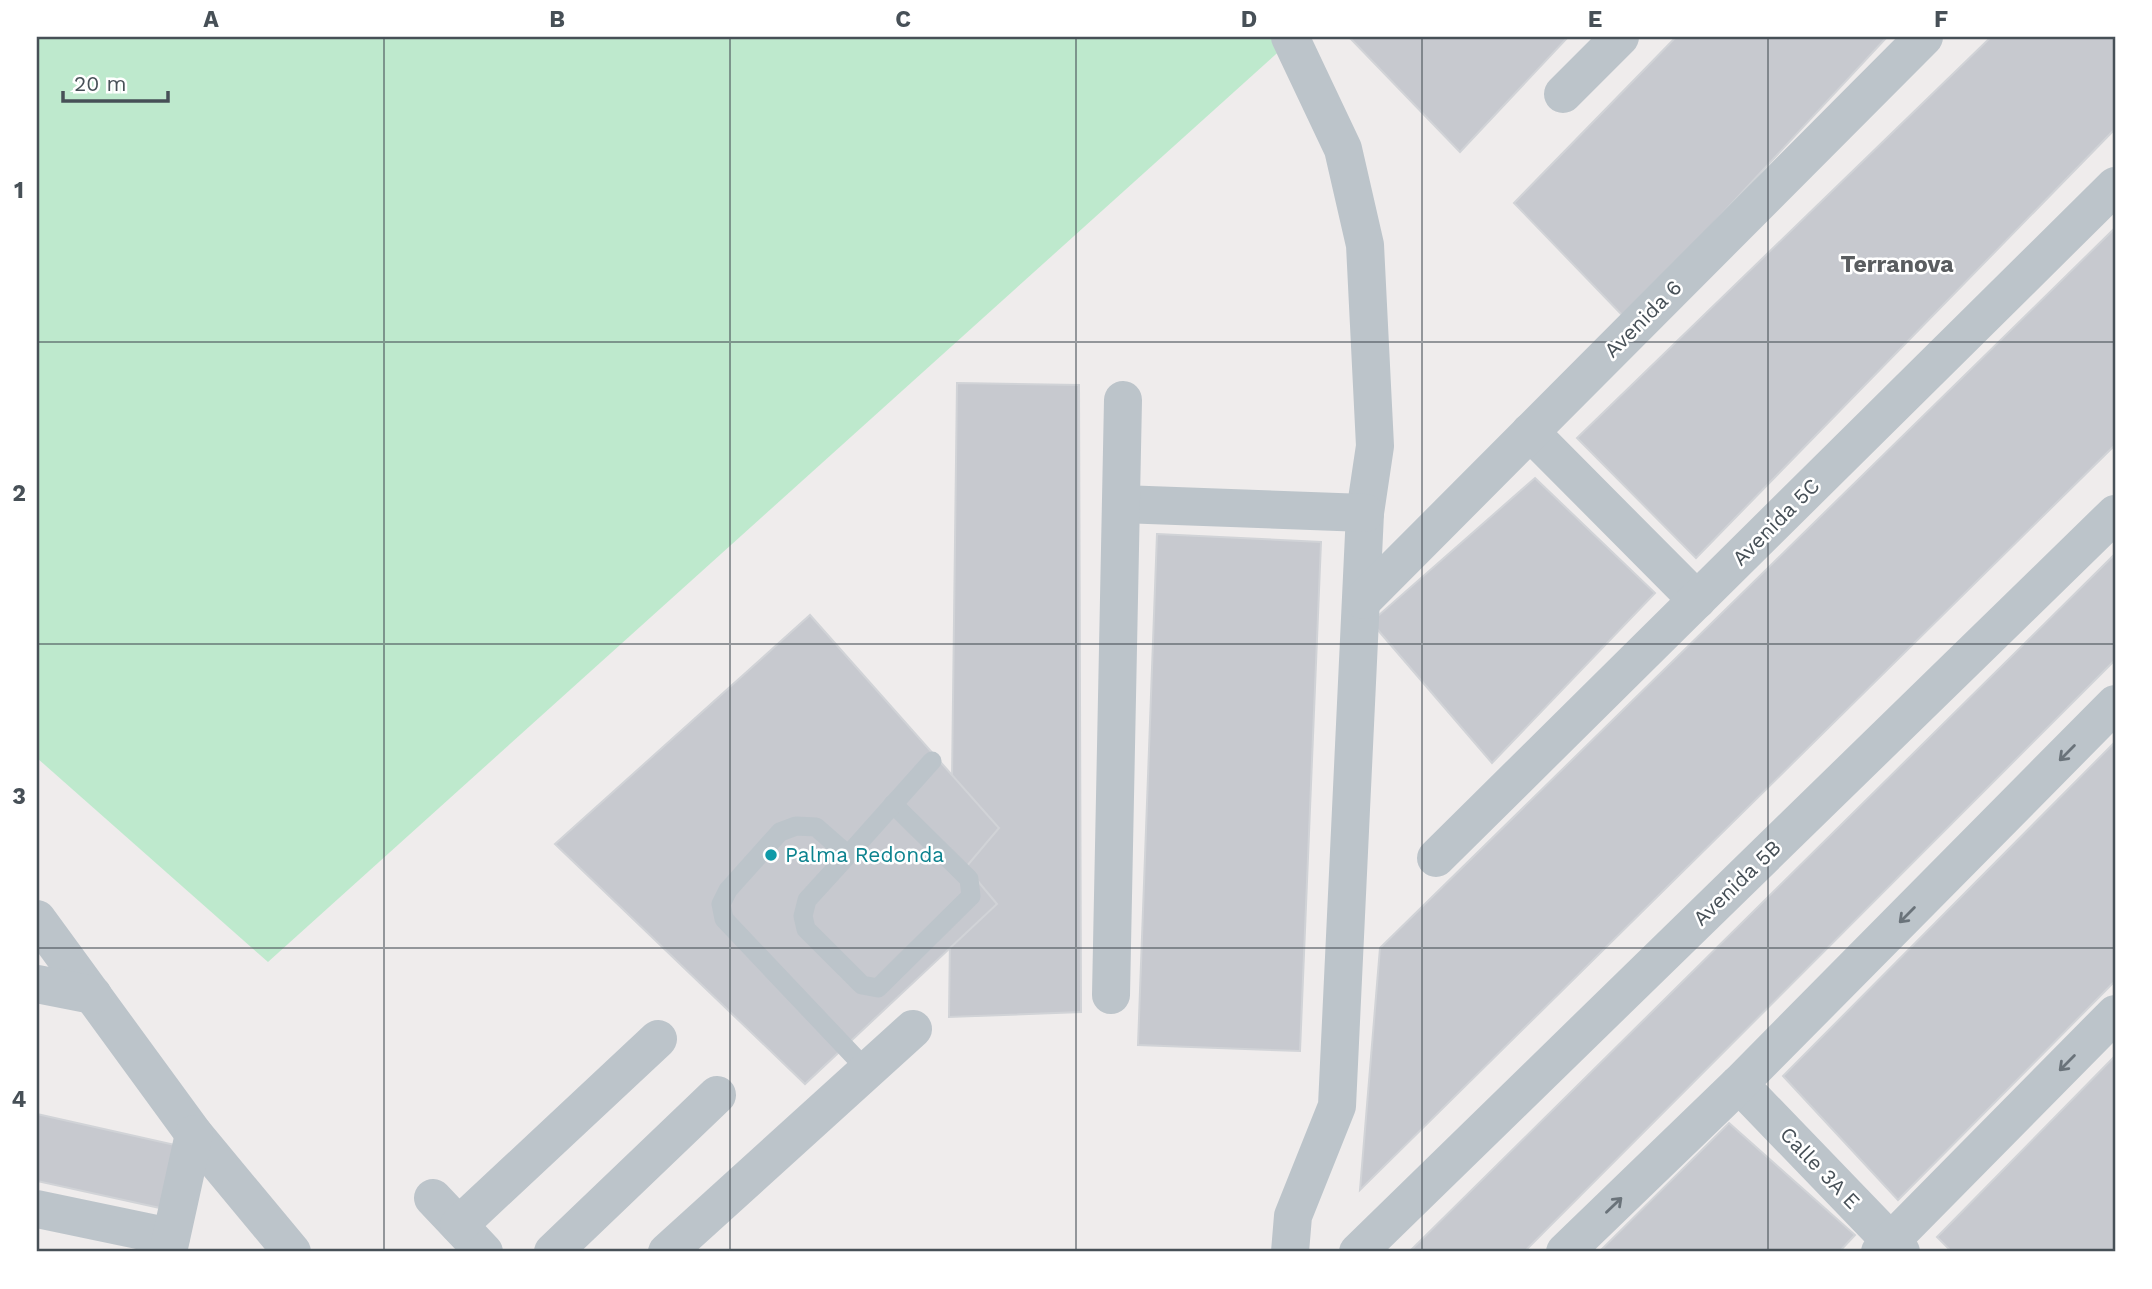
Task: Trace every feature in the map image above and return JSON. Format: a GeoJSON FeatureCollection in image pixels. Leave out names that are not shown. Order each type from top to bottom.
{"type":"FeatureCollection","features":[{"type":"Feature","properties":{"kind":"street"},"geometry":{"type":"LineString","coordinates":[[1290,37],[1343,149],[1366,245],[1375,446],[1365,513],[1363,600],[1337,1106],[1293,1216],[1290,1252]]}},
{"type":"Feature","properties":{"kind":"street"},"geometry":{"type":"LineString","coordinates":[[1563,94],[1620,37]]}},
{"type":"Feature","properties":{"kind":"street","name":"Avenida 6"},"geometry":{"type":"LineString","coordinates":[[1363,600],[1924,37]]}},
{"type":"Feature","properties":{"kind":"street","name":"Avenida 5C"},"geometry":{"type":"LineString","coordinates":[[1436,858],[2115,186]]}},
{"type":"Feature","properties":{"kind":"street"},"geometry":{"type":"LineString","coordinates":[[1111,995],[1123,400]]}},
{"type":"Feature","properties":{"kind":"street"},"geometry":{"type":"LineString","coordinates":[[1530,432],[1697,600]]}},
{"type":"Feature","properties":{"kind":"street"},"geometry":{"type":"LineString","coordinates":[[1121,504],[1365,513]]}},
{"type":"Feature","properties":{"kind":"street","name":"Avenida 5B"},"geometry":{"type":"LineString","coordinates":[[1358,1252],[2115,514]]}},
{"type":"Feature","properties":{"kind":"street"},"geometry":{"type":"LineString","coordinates":[[1565,1252],[1739,1084],[2115,705]]}},
{"type":"Feature","properties":{"kind":"street"},"geometry":{"type":"LineString","coordinates":[[37,919],[194,1134],[292,1252]]}},
{"type":"Feature","properties":{"kind":"street"},"geometry":{"type":"LineString","coordinates":[[37,984],[93,995]]}},
{"type":"Feature","properties":{"kind":"street"},"geometry":{"type":"LineString","coordinates":[[1891,1249],[2115,1014]]}},
{"type":"Feature","properties":{"kind":"street"},"geometry":{"type":"LineString","coordinates":[[667,1252],[913,1029]]}},
{"type":"Feature","properties":{"kind":"street"},"geometry":{"type":"LineString","coordinates":[[433,1198],[472,1239],[658,1039]]}},
{"type":"Feature","properties":{"kind":"street","name":"Calle 3A E"},"geometry":{"type":"LineString","coordinates":[[1739,1084],[1891,1249]]}},
{"type":"Feature","properties":{"kind":"street"},"geometry":{"type":"LineString","coordinates":[[553,1252],[717,1095]]}},
{"type":"Feature","properties":{"kind":"street"},"geometry":{"type":"LineString","coordinates":[[37,1209],[169,1244],[194,1134]]}},
{"type":"Feature","properties":{"kind":"lane"},"geometry":{"type":"LineString","coordinates":[[893,804],[968,879],[971,896],[878,988],[862,985],[806,929],[803,916],[807,900],[848,855],[893,804],[932,761]]}},
{"type":"Feature","properties":{"kind":"lane"},"geometry":{"type":"LineString","coordinates":[[848,855],[816,827],[796,826],[780,832],[728,890],[721,904],[724,919],[867,1070]]}},
{"type":"Feature","properties":{"kind":"green space"},"geometry":{"type":"Polygon","coordinates":[[[37,37],[1295,37],[268,962],[37,758],[37,37]]]}},
{"type":"Feature","properties":{"kind":"building"},"geometry":{"type":"Polygon","coordinates":[[[1349,37],[1568,37],[1460,152],[1349,37]]]}},
{"type":"Feature","properties":{"kind":"building"},"geometry":{"type":"Polygon","coordinates":[[[1676,37],[1887,37],[1625,318],[1514,203],[1676,37]]]}},
{"type":"Feature","properties":{"kind":"building"},"geometry":{"type":"Polygon","coordinates":[[[1991,37],[2115,37],[2115,129],[1696,558],[1577,438],[1991,37]]]}},
{"type":"Feature","properties":{"kind":"building"},"geometry":{"type":"Polygon","coordinates":[[[2115,228],[2115,445],[1360,1190],[1380,948],[2115,228]]]}},
{"type":"Feature","properties":{"kind":"building"},"geometry":{"type":"Polygon","coordinates":[[[957,383],[1079,385],[1081,1012],[949,1017],[957,383]]]}},
{"type":"Feature","properties":{"kind":"building"},"geometry":{"type":"Polygon","coordinates":[[[1535,478],[1655,593],[1492,763],[1371,622],[1535,478]]]}},
{"type":"Feature","properties":{"kind":"building"},"geometry":{"type":"Polygon","coordinates":[[[1157,534],[1321,542],[1300,1051],[1138,1045],[1157,534]]]}},
{"type":"Feature","properties":{"kind":"building"},"geometry":{"type":"Polygon","coordinates":[[[2115,554],[2115,660],[1524,1252],[1409,1252],[2115,554]]]}},
{"type":"Feature","properties":{"kind":"building","name":"Palma Redonda"},"geometry":{"type":"Polygon","coordinates":[[[810,615],[999,828],[966,867],[997,904],[805,1084],[555,844],[810,615]]]}},
{"type":"Feature","properties":{"kind":"building"},"geometry":{"type":"Polygon","coordinates":[[[2115,742],[2115,981],[1898,1200],[1783,1076],[2115,742]]]}},
{"type":"Feature","properties":{"kind":"building"},"geometry":{"type":"Polygon","coordinates":[[[2115,1056],[2115,1252],[1952,1252],[1937,1237],[2115,1056]]]}},
{"type":"Feature","properties":{"kind":"building"},"geometry":{"type":"Polygon","coordinates":[[[37,1114],[175,1145],[160,1208],[37,1181],[37,1114]]]}},
{"type":"Feature","properties":{"kind":"building"},"geometry":{"type":"Polygon","coordinates":[[[1729,1123],[1855,1235],[1839,1252],[1599,1252],[1729,1123]]]}},
{"type":"Feature","properties":{"kind":"place","name":"Palma Redonda"},"geometry":{"type":"Point","coordinates":[771,855]}},
{"type":"Feature","properties":{"kind":"district","name":"Terranova"},"geometry":{"type":"Point","coordinates":[1897,264]}}]}
